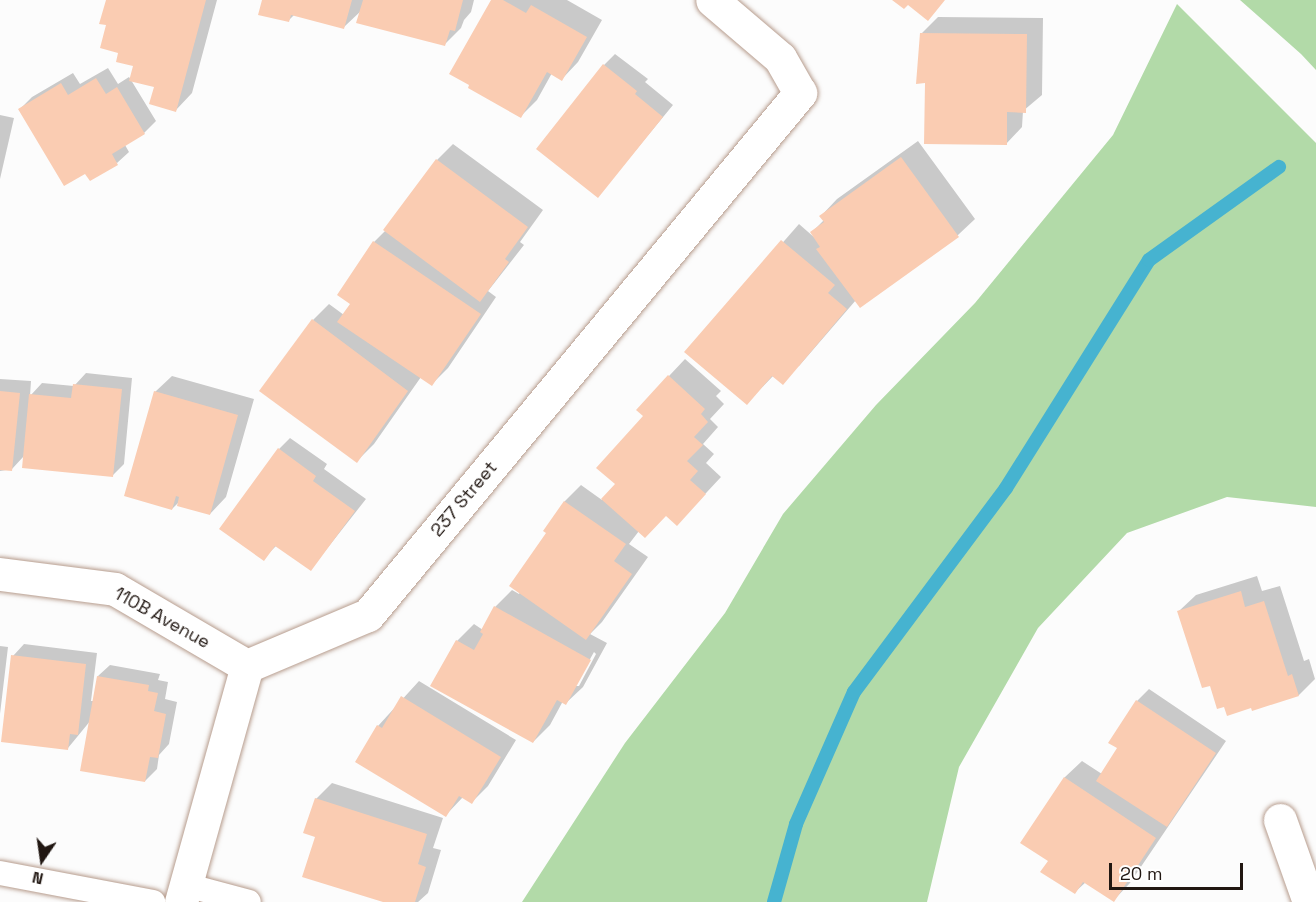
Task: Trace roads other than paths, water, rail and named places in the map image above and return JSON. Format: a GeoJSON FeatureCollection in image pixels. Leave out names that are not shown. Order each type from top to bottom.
{"type":"FeatureCollection","features":[{"type":"Feature","properties":{"kind":"street","name":"237 Street"},"geometry":{"type":"LineString","coordinates":[[248,666],[368,615],[800,93],[780,58],[712,0]]}},
{"type":"Feature","properties":{"kind":"street","name":"110B Avenue"},"geometry":{"type":"LineString","coordinates":[[0,574],[115,589],[248,666]]}},
{"type":"Feature","properties":{"kind":"street"},"geometry":{"type":"LineString","coordinates":[[183,894],[248,666]]}},
{"type":"Feature","properties":{"kind":"street"},"geometry":{"type":"LineString","coordinates":[[1280,820],[1309,902]]}},
{"type":"Feature","properties":{"kind":"lane"},"geometry":{"type":"LineString","coordinates":[[0,873],[153,902]]}},
{"type":"Feature","properties":{"kind":"lane"},"geometry":{"type":"LineString","coordinates":[[183,894],[249,902]]}},
{"type":"Feature","properties":{"kind":"waterway"},"geometry":{"type":"LineString","coordinates":[[774,902],[796,824],[854,692],[1006,488],[1149,260],[1279,167]]}}]}
